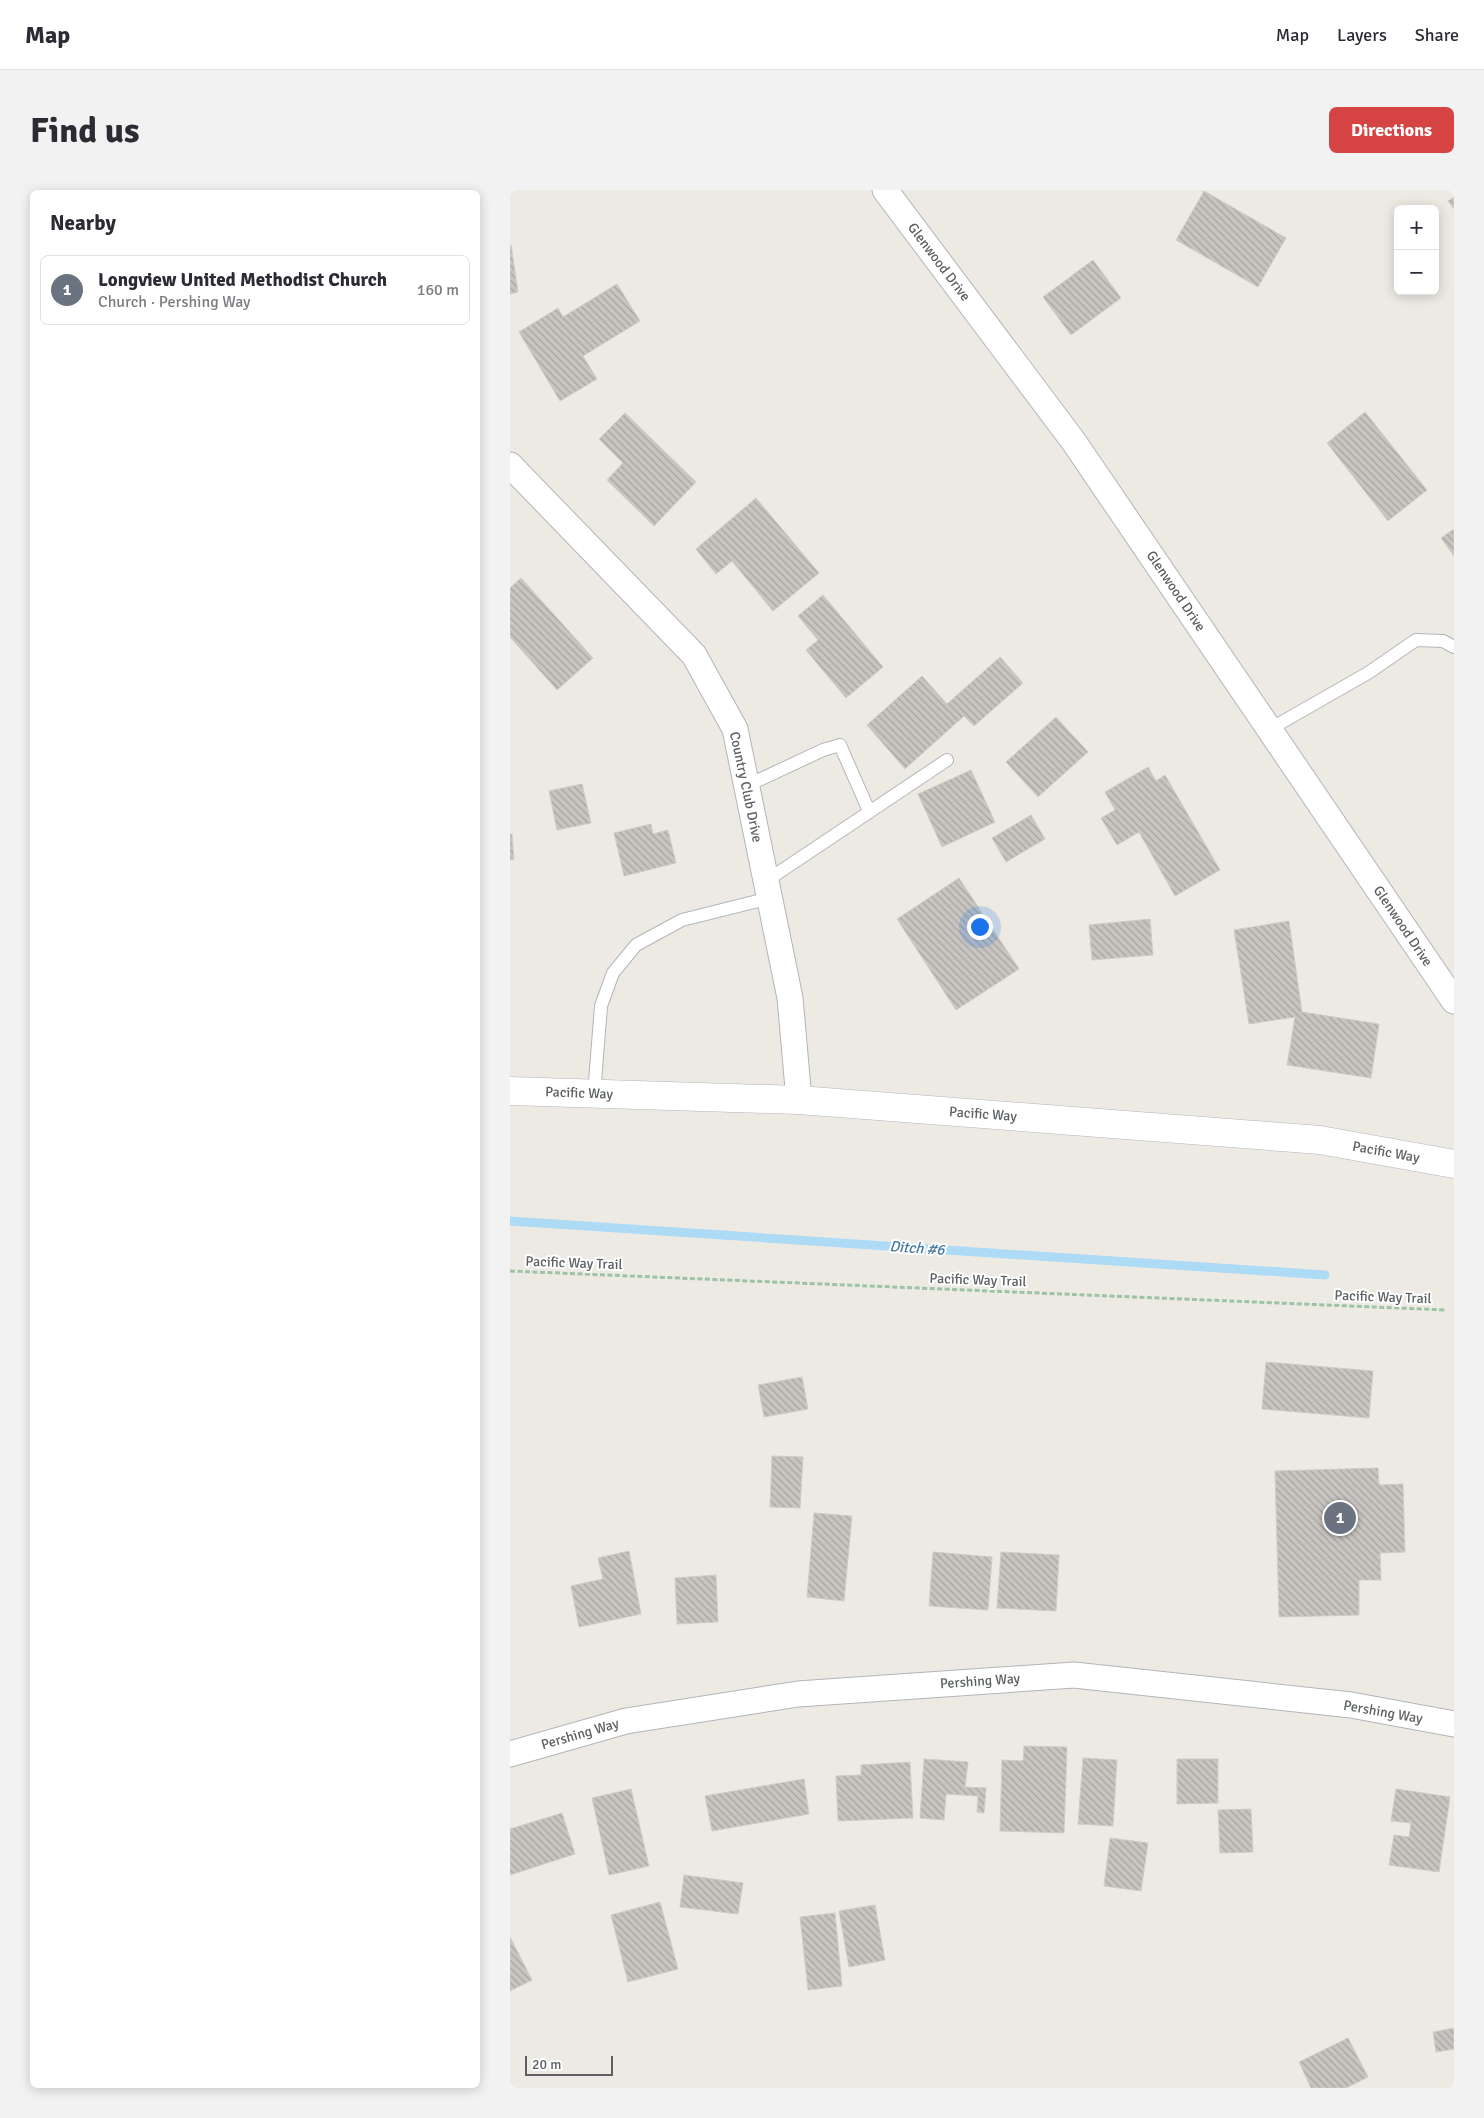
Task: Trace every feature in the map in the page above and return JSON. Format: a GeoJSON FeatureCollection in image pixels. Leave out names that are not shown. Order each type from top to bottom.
{"type":"FeatureCollection","features":[{"type":"Feature","properties":{"kind":"main road","name":"Pacific Way"},"geometry":{"type":"LineString","coordinates":[[510,1091],[799,1100],[1320,1140],[1454,1164]]}},
{"type":"Feature","properties":{"kind":"street","name":"Glenwood Drive"},"geometry":{"type":"LineString","coordinates":[[885,190],[1074,442],[1454,1000]]}},
{"type":"Feature","properties":{"kind":"street","name":"Country Club Drive"},"geometry":{"type":"LineString","coordinates":[[510,465],[694,655],[735,729],[790,998],[799,1100]]}},
{"type":"Feature","properties":{"kind":"street","name":"Pershing Way"},"geometry":{"type":"LineString","coordinates":[[510,1754],[626,1721],[798,1694],[1074,1675],[1351,1706],[1454,1724]]}},
{"type":"Feature","properties":{"kind":"lane"},"geometry":{"type":"LineString","coordinates":[[1270,729],[1368,674],[1416,640],[1442,641],[1454,647]]}},
{"type":"Feature","properties":{"kind":"lane"},"geometry":{"type":"LineString","coordinates":[[746,786],[823,750],[840,745],[870,811]]}},
{"type":"Feature","properties":{"kind":"lane"},"geometry":{"type":"LineString","coordinates":[[594,1094],[601,1006],[613,973],[636,945],[682,920],[768,889],[870,811],[947,760]]}},
{"type":"Feature","properties":{"kind":"path","name":"Pacific Way Trail"},"geometry":{"type":"LineString","coordinates":[[510,1271],[1446,1310]]}},
{"type":"Feature","properties":{"kind":"building"},"geometry":{"type":"Polygon","coordinates":[[[1204,191],[1286,238],[1258,287],[1176,240],[1204,191]]]}},
{"type":"Feature","properties":{"kind":"building"},"geometry":{"type":"Polygon","coordinates":[[[1454,197],[1454,209],[1448,201],[1454,197]]]}},
{"type":"Feature","properties":{"kind":"building"},"geometry":{"type":"Polygon","coordinates":[[[510,246],[518,292],[510,294],[510,246]]]}},
{"type":"Feature","properties":{"kind":"building"},"geometry":{"type":"Polygon","coordinates":[[[1093,260],[1121,298],[1071,335],[1043,297],[1093,260]]]}},
{"type":"Feature","properties":{"kind":"building"},"geometry":{"type":"Polygon","coordinates":[[[617,284],[640,321],[583,356],[597,379],[560,401],[519,332],[558,308],[563,317],[617,284]]]}},
{"type":"Feature","properties":{"kind":"building"},"geometry":{"type":"Polygon","coordinates":[[[1365,412],[1427,490],[1388,521],[1327,443],[1365,412]]]}},
{"type":"Feature","properties":{"kind":"building"},"geometry":{"type":"Polygon","coordinates":[[[625,413],[696,482],[654,526],[607,480],[623,463],[599,439],[625,413]]]}},
{"type":"Feature","properties":{"kind":"building"},"geometry":{"type":"Polygon","coordinates":[[[756,498],[819,573],[773,611],[732,561],[716,574],[696,549],[756,498]]]}},
{"type":"Feature","properties":{"kind":"building"},"geometry":{"type":"Polygon","coordinates":[[[1454,529],[1454,556],[1441,538],[1454,529]]]}},
{"type":"Feature","properties":{"kind":"building"},"geometry":{"type":"Polygon","coordinates":[[[521,578],[593,658],[557,690],[510,637],[510,588],[521,578]]]}},
{"type":"Feature","properties":{"kind":"building"},"geometry":{"type":"Polygon","coordinates":[[[823,595],[883,667],[846,698],[806,650],[818,640],[798,616],[823,595]]]}},
{"type":"Feature","properties":{"kind":"building"},"geometry":{"type":"Polygon","coordinates":[[[1000,657],[1023,683],[974,726],[964,716],[905,769],[867,725],[922,676],[947,704],[1000,657]]]}},
{"type":"Feature","properties":{"kind":"building"},"geometry":{"type":"Polygon","coordinates":[[[1056,717],[1088,752],[1038,797],[1006,762],[1056,717]]]}},
{"type":"Feature","properties":{"kind":"building"},"geometry":{"type":"Polygon","coordinates":[[[1148,767],[1156,781],[1165,775],[1220,870],[1175,896],[1139,832],[1117,845],[1101,818],[1115,810],[1105,792],[1148,767]]]}},
{"type":"Feature","properties":{"kind":"building"},"geometry":{"type":"Polygon","coordinates":[[[971,770],[995,822],[942,847],[918,794],[971,770]]]}},
{"type":"Feature","properties":{"kind":"building"},"geometry":{"type":"Polygon","coordinates":[[[582,784],[591,823],[557,830],[549,791],[582,784]]]}},
{"type":"Feature","properties":{"kind":"building"},"geometry":{"type":"Polygon","coordinates":[[[1031,815],[1045,839],[1006,862],[992,838],[1031,815]]]}},
{"type":"Feature","properties":{"kind":"building"},"geometry":{"type":"Polygon","coordinates":[[[651,824],[653,834],[668,830],[676,863],[624,876],[614,833],[651,824]]]}},
{"type":"Feature","properties":{"kind":"building"},"geometry":{"type":"Polygon","coordinates":[[[510,834],[512,834],[514,859],[510,860],[510,834]]]}},
{"type":"Feature","properties":{"kind":"building"},"geometry":{"type":"Polygon","coordinates":[[[959,878],[1019,969],[956,1010],[897,919],[959,878]]]}},
{"type":"Feature","properties":{"kind":"building"},"geometry":{"type":"Polygon","coordinates":[[[1150,919],[1153,955],[1092,960],[1089,925],[1150,919]]]}},
{"type":"Feature","properties":{"kind":"building"},"geometry":{"type":"Polygon","coordinates":[[[1289,921],[1302,1012],[1379,1024],[1371,1078],[1287,1065],[1295,1017],[1249,1024],[1234,930],[1289,921]]]}},
{"type":"Feature","properties":{"kind":"building"},"geometry":{"type":"Polygon","coordinates":[[[1266,1362],[1373,1371],[1369,1418],[1262,1409],[1266,1362]]]}},
{"type":"Feature","properties":{"kind":"building"},"geometry":{"type":"Polygon","coordinates":[[[802,1377],[808,1409],[764,1417],[758,1385],[802,1377]]]}},
{"type":"Feature","properties":{"kind":"building"},"geometry":{"type":"Polygon","coordinates":[[[772,1456],[803,1457],[800,1508],[770,1507],[772,1456]]]}},
{"type":"Feature","properties":{"kind":"building"},"geometry":{"type":"Polygon","coordinates":[[[1378,1468],[1379,1485],[1403,1484],[1405,1552],[1380,1553],[1381,1580],[1359,1580],[1359,1615],[1279,1617],[1275,1471],[1378,1468]]]}},
{"type":"Feature","properties":{"kind":"building"},"geometry":{"type":"Polygon","coordinates":[[[814,1513],[852,1516],[844,1601],[807,1597],[814,1513]]]}},
{"type":"Feature","properties":{"kind":"building"},"geometry":{"type":"Polygon","coordinates":[[[629,1551],[641,1614],[579,1627],[571,1586],[603,1579],[598,1558],[629,1551]]]}},
{"type":"Feature","properties":{"kind":"building"},"geometry":{"type":"Polygon","coordinates":[[[933,1552],[992,1557],[988,1610],[929,1606],[933,1552]]]}},
{"type":"Feature","properties":{"kind":"building"},"geometry":{"type":"Polygon","coordinates":[[[1001,1552],[1059,1555],[1056,1611],[997,1608],[1001,1552]]]}},
{"type":"Feature","properties":{"kind":"building"},"geometry":{"type":"Polygon","coordinates":[[[716,1575],[718,1622],[677,1624],[675,1578],[716,1575]]]}},
{"type":"Feature","properties":{"kind":"building"},"geometry":{"type":"Polygon","coordinates":[[[1024,1746],[1067,1747],[1064,1833],[1000,1831],[1002,1760],[1023,1761],[1024,1746]]]}},
{"type":"Feature","properties":{"kind":"building"},"geometry":{"type":"Polygon","coordinates":[[[1083,1758],[1117,1760],[1113,1826],[1078,1824],[1083,1758]]]}},
{"type":"Feature","properties":{"kind":"building"},"geometry":{"type":"Polygon","coordinates":[[[924,1759],[968,1762],[965,1787],[986,1788],[984,1813],[977,1812],[978,1796],[946,1794],[944,1820],[920,1818],[924,1759]]]}},
{"type":"Feature","properties":{"kind":"building"},"geometry":{"type":"Polygon","coordinates":[[[1177,1759],[1218,1759],[1218,1803],[1177,1804],[1177,1759]]]}},
{"type":"Feature","properties":{"kind":"building"},"geometry":{"type":"Polygon","coordinates":[[[910,1762],[913,1818],[838,1821],[836,1776],[861,1775],[861,1765],[910,1762]]]}},
{"type":"Feature","properties":{"kind":"building"},"geometry":{"type":"Polygon","coordinates":[[[804,1779],[809,1814],[712,1831],[705,1796],[804,1779]]]}},
{"type":"Feature","properties":{"kind":"building"},"geometry":{"type":"Polygon","coordinates":[[[631,1789],[649,1866],[609,1875],[592,1798],[631,1789]]]}},
{"type":"Feature","properties":{"kind":"building"},"geometry":{"type":"Polygon","coordinates":[[[1396,1789],[1450,1797],[1439,1872],[1389,1865],[1394,1835],[1409,1837],[1411,1823],[1391,1821],[1396,1789]]]}},
{"type":"Feature","properties":{"kind":"building"},"geometry":{"type":"Polygon","coordinates":[[[1251,1809],[1253,1852],[1220,1853],[1218,1810],[1251,1809]]]}},
{"type":"Feature","properties":{"kind":"building"},"geometry":{"type":"Polygon","coordinates":[[[562,1813],[575,1854],[510,1875],[510,1829],[562,1813]]]}},
{"type":"Feature","properties":{"kind":"building"},"geometry":{"type":"Polygon","coordinates":[[[1110,1838],[1148,1843],[1141,1891],[1104,1886],[1110,1838]]]}},
{"type":"Feature","properties":{"kind":"building"},"geometry":{"type":"Polygon","coordinates":[[[684,1875],[743,1883],[738,1914],[680,1907],[684,1875]]]}},
{"type":"Feature","properties":{"kind":"building"},"geometry":{"type":"Polygon","coordinates":[[[660,1902],[678,1969],[628,1982],[611,1915],[660,1902]]]}},
{"type":"Feature","properties":{"kind":"building"},"geometry":{"type":"Polygon","coordinates":[[[875,1905],[885,1960],[849,1967],[839,1911],[875,1905]]]}},
{"type":"Feature","properties":{"kind":"building"},"geometry":{"type":"Polygon","coordinates":[[[835,1913],[842,1986],[808,1990],[800,1917],[835,1913]]]}},
{"type":"Feature","properties":{"kind":"building"},"geometry":{"type":"Polygon","coordinates":[[[510,1937],[532,1980],[510,1991],[510,1937]]]}},
{"type":"Feature","properties":{"kind":"building"},"geometry":{"type":"Polygon","coordinates":[[[1454,2028],[1454,2049],[1436,2052],[1433,2032],[1454,2028]]]}},
{"type":"Feature","properties":{"kind":"building"},"geometry":{"type":"Polygon","coordinates":[[[1348,2038],[1368,2077],[1346,2088],[1311,2088],[1299,2062],[1348,2038]]]}},
{"type":"Feature","properties":{"kind":"waterway","name":"Ditch #6"},"geometry":{"type":"LineString","coordinates":[[510,1221],[1325,1275]]}},
{"type":"Feature","properties":{"kind":"place","name":"Longview United Methodist Church"},"geometry":{"type":"Point","coordinates":[1340,1518]}}]}
